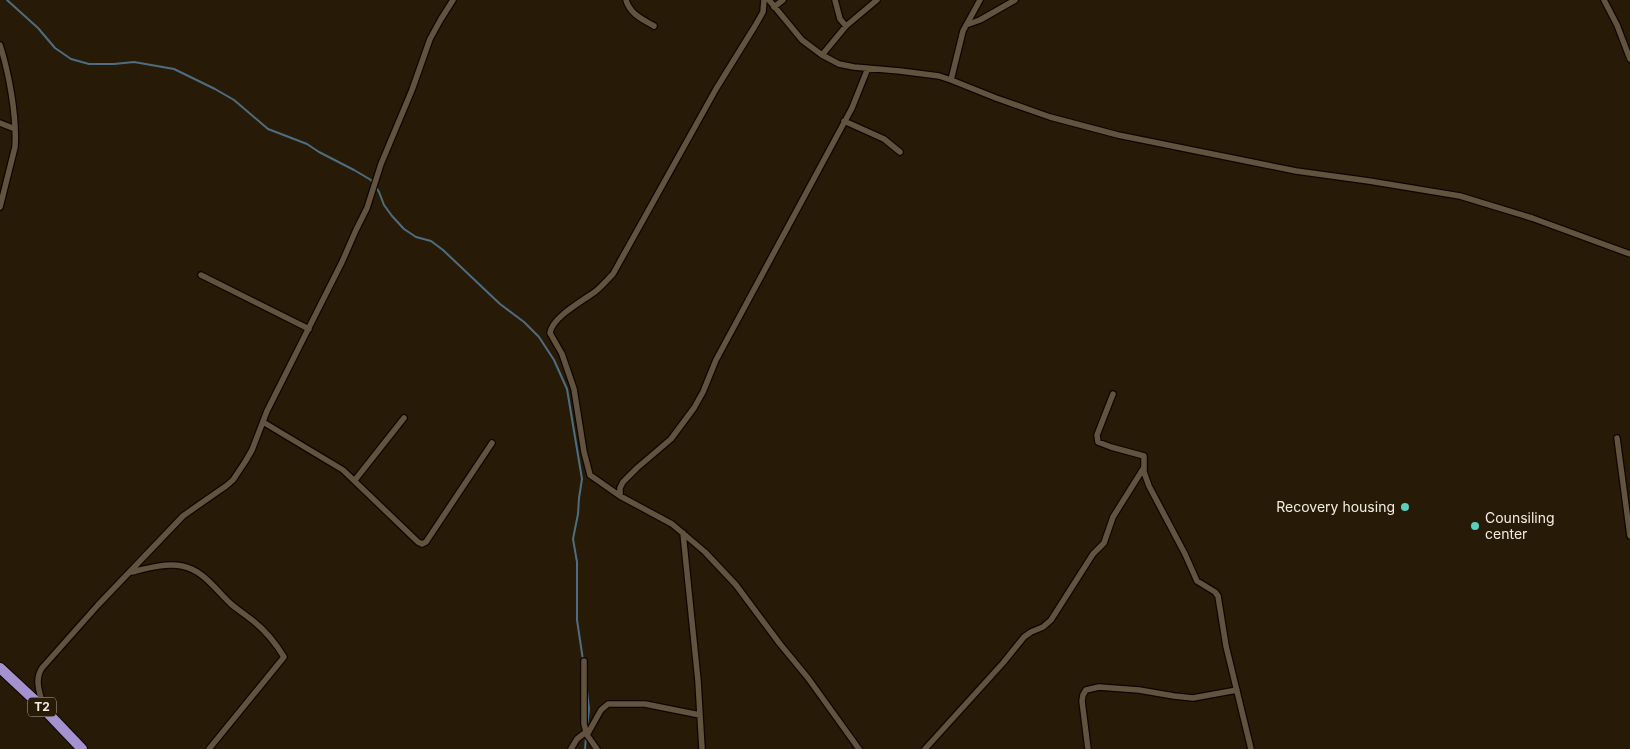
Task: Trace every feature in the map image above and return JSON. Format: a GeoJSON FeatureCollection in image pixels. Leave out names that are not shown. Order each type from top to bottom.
{"type":"FeatureCollection","features":[{"type":"Feature","properties":{"kind":"highway","name":"T2"},"geometry":{"type":"LineString","coordinates":[[0,668],[43,708],[82,749]]}},
{"type":"Feature","properties":{"kind":"street"},"geometry":{"type":"LineString","coordinates":[[43,708],[37,681],[42,668],[183,516],[233,480],[252,450],[282,381],[329,291],[366,208],[430,40],[453,0]]}},
{"type":"Feature","properties":{"kind":"street"},"geometry":{"type":"LineString","coordinates":[[626,0],[628,8],[635,15],[654,26]]}},
{"type":"Feature","properties":{"kind":"street"},"geometry":{"type":"LineString","coordinates":[[764,0],[764,8],[759,20],[723,75],[613,274],[596,290],[564,314],[550,329],[550,333],[562,354],[574,389],[584,452],[590,475],[620,496],[656,514],[706,552],[736,585],[808,678],[859,749]]}},
{"type":"Feature","properties":{"kind":"street"},"geometry":{"type":"LineString","coordinates":[[769,0],[802,40],[822,55],[839,64],[939,76],[1024,109],[1091,129],[1296,171],[1460,196],[1532,218],[1630,254]]}},
{"type":"Feature","properties":{"kind":"street"},"geometry":{"type":"LineString","coordinates":[[774,7],[783,0]]}},
{"type":"Feature","properties":{"kind":"street"},"geometry":{"type":"LineString","coordinates":[[834,0],[840,19],[846,26]]}},
{"type":"Feature","properties":{"kind":"street"},"geometry":{"type":"LineString","coordinates":[[822,55],[846,26],[877,0]]}},
{"type":"Feature","properties":{"kind":"street"},"geometry":{"type":"LineString","coordinates":[[951,80],[966,25],[980,0]]}},
{"type":"Feature","properties":{"kind":"street"},"geometry":{"type":"LineString","coordinates":[[966,25],[980,20],[1015,0]]}},
{"type":"Feature","properties":{"kind":"street"},"geometry":{"type":"LineString","coordinates":[[1604,0],[1617,24],[1630,60]]}},
{"type":"Feature","properties":{"kind":"street"},"geometry":{"type":"LineString","coordinates":[[0,45],[10,90],[15,129],[15,147],[0,207]]}},
{"type":"Feature","properties":{"kind":"street"},"geometry":{"type":"LineString","coordinates":[[620,496],[620,488],[623,482],[671,439],[700,399],[716,360],[852,108],[868,68]]}},
{"type":"Feature","properties":{"kind":"street"},"geometry":{"type":"LineString","coordinates":[[844,121],[884,139],[900,152]]}},
{"type":"Feature","properties":{"kind":"street"},"geometry":{"type":"LineString","coordinates":[[0,123],[15,129]]}},
{"type":"Feature","properties":{"kind":"street"},"geometry":{"type":"LineString","coordinates":[[201,275],[309,329]]}},
{"type":"Feature","properties":{"kind":"street"},"geometry":{"type":"LineString","coordinates":[[1112,394],[1097,435],[1098,442],[1145,457],[1144,468],[1149,486],[1197,581],[1218,596],[1226,646],[1252,749]]}},
{"type":"Feature","properties":{"kind":"street"},"geometry":{"type":"LineString","coordinates":[[355,480],[404,418]]}},
{"type":"Feature","properties":{"kind":"street"},"geometry":{"type":"LineString","coordinates":[[263,422],[343,470],[418,542],[424,543],[492,443]]}},
{"type":"Feature","properties":{"kind":"street"},"geometry":{"type":"LineString","coordinates":[[1617,438],[1630,536]]}},
{"type":"Feature","properties":{"kind":"street"},"geometry":{"type":"LineString","coordinates":[[925,749],[1024,637],[1043,627],[1051,620],[1093,554],[1104,543],[1113,517],[1144,468]]}},
{"type":"Feature","properties":{"kind":"street"},"geometry":{"type":"LineString","coordinates":[[683,533],[694,637],[702,749]]}},
{"type":"Feature","properties":{"kind":"street"},"geometry":{"type":"LineString","coordinates":[[131,572],[168,565],[182,566],[196,571],[209,580],[231,604],[256,623],[284,657],[209,749]]}},
{"type":"Feature","properties":{"kind":"street"},"geometry":{"type":"LineString","coordinates":[[584,661],[583,710],[586,734],[597,749]]}},
{"type":"Feature","properties":{"kind":"street"},"geometry":{"type":"LineString","coordinates":[[1088,749],[1082,702],[1086,690],[1099,687],[1139,690],[1193,698],[1237,690]]}},
{"type":"Feature","properties":{"kind":"street"},"geometry":{"type":"LineString","coordinates":[[571,749],[577,739],[586,734],[601,710],[608,704],[645,704],[700,715]]}},
{"type":"Feature","properties":{"kind":"waterway"},"geometry":{"type":"LineString","coordinates":[[7,0],[38,28],[55,48],[71,59],[89,64],[134,62],[174,69],[234,100],[268,129],[307,144],[371,180],[373,184]]}},
{"type":"Feature","properties":{"kind":"waterway"},"geometry":{"type":"LineString","coordinates":[[376,187],[384,205],[404,229],[416,237],[431,241],[443,250],[500,304],[524,322],[539,337],[554,360],[567,389],[582,479],[573,539],[577,562],[577,620],[583,660]]}},
{"type":"Feature","properties":{"kind":"waterway"},"geometry":{"type":"LineString","coordinates":[[586,682],[589,709],[587,727]]}},
{"type":"Feature","properties":{"kind":"waterway"},"geometry":{"type":"LineString","coordinates":[[585,749],[586,737]]}},
{"type":"Feature","properties":{"kind":"place","name":"Recovery housing"},"geometry":{"type":"Point","coordinates":[1405,507]}},
{"type":"Feature","properties":{"kind":"place","name":"Counsiling center"},"geometry":{"type":"Point","coordinates":[1475,526]}}]}
